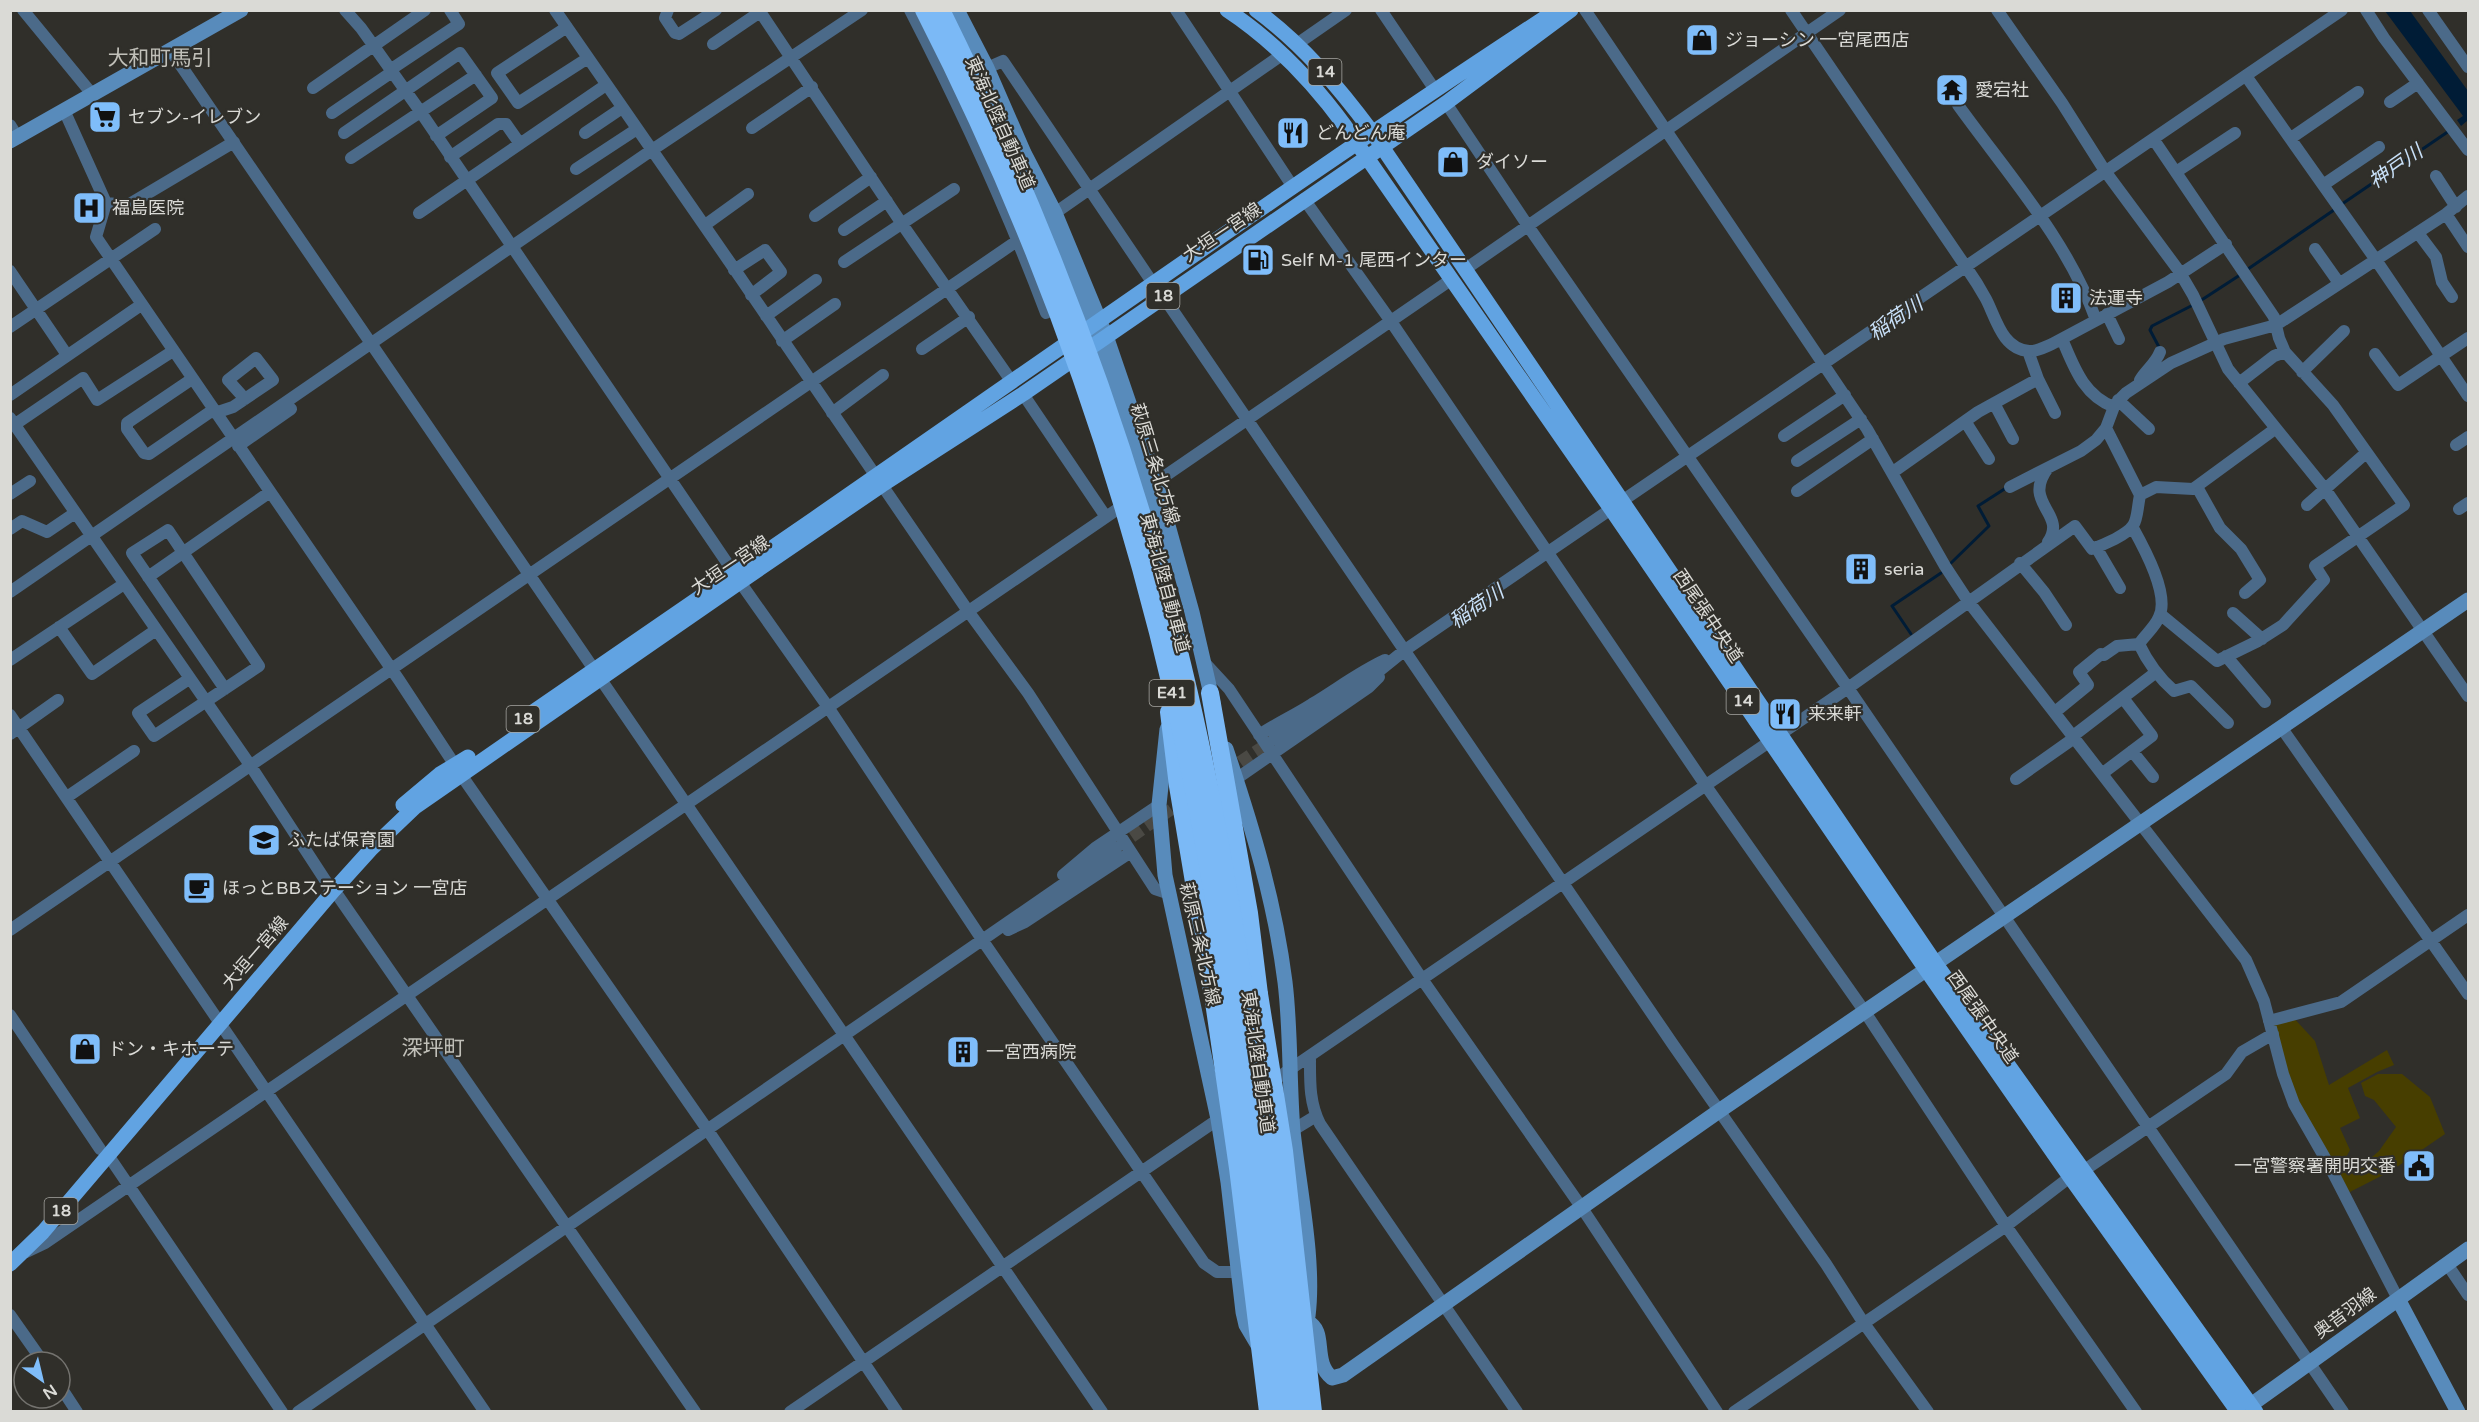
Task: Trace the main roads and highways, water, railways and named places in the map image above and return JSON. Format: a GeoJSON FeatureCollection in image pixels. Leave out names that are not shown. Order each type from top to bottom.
{"type":"FeatureCollection","features":[{"type":"Feature","properties":{"kind":"highway","name":"東海北陸自動車道"},"geometry":{"type":"LineString","coordinates":[[924,10],[985,138],[1064,328],[1125,513],[1152,608],[1183,741],[1209,878],[1238,1063],[1283,1412]]}},
{"type":"Feature","properties":{"kind":"highway","name":"東海北陸自動車道"},"geometry":{"type":"LineString","coordinates":[[941,10],[1000,132],[1078,323],[1129,472],[1177,644],[1213,807],[1236,942],[1299,1412]]}},
{"type":"Feature","properties":{"kind":"highway"},"geometry":{"type":"LineString","coordinates":[[1210,693],[1249,913],[1259,994],[1284,1151],[1313,1412]]}},
{"type":"Feature","properties":{"kind":"highway"},"geometry":{"type":"LineString","coordinates":[[1169,712],[1178,786],[1214,1002],[1238,1168],[1268,1412]]}},
{"type":"Feature","properties":{"kind":"main road"},"geometry":{"type":"LineString","coordinates":[[13,135],[64,110],[171,51],[221,15],[241,10]]}},
{"type":"Feature","properties":{"kind":"main road","name":"萩原三条北方線"},"geometry":{"type":"LineString","coordinates":[[946,10],[978,72],[1094,323]]}},
{"type":"Feature","properties":{"kind":"main road","name":"萩原三条北方線"},"geometry":{"type":"LineString","coordinates":[[957,10],[987,68],[1024,153],[1055,213],[1151,486],[1204,662],[1210,693],[1265,873],[1285,984],[1293,1130],[1308,1265],[1310,1304],[1292,1412]]}},
{"type":"Feature","properties":{"kind":"main road","name":"西尾張中央道"},"geometry":{"type":"LineString","coordinates":[[1227,10],[1283,54],[1328,104],[1458,274],[1931,968],[2246,1410]]}},
{"type":"Feature","properties":{"kind":"main road","name":"西尾張中央道"},"geometry":{"type":"LineString","coordinates":[[1256,10],[1297,44],[1339,89],[1372,132],[1458,274]]}},
{"type":"Feature","properties":{"kind":"main road","name":"大垣一宮線"},"geometry":{"type":"LineString","coordinates":[[14,1256],[43,1232],[104,1152],[331,886],[458,770],[879,481],[1152,282],[1356,142],[1557,10]]}},
{"type":"Feature","properties":{"kind":"main road","name":"大垣一宮線"},"geometry":{"type":"LineString","coordinates":[[879,481],[1023,394],[1446,103],[1571,10]]}},
{"type":"Feature","properties":{"kind":"main road","name":"萩原三条北方線"},"geometry":{"type":"LineString","coordinates":[[1151,486],[1167,589],[1170,638],[1169,712],[1159,805],[1167,893],[1196,1010],[1218,1119],[1246,1325],[1282,1389],[1292,1412]]}},
{"type":"Feature","properties":{"kind":"main road"},"geometry":{"type":"LineString","coordinates":[[1307,1322],[1312,1324],[1318,1332],[1322,1367],[1326,1373],[1336,1378],[1343,1375],[1719,1111],[2469,600]]}},
{"type":"Feature","properties":{"kind":"main road"},"geometry":{"type":"LineString","coordinates":[[2398,1299],[2469,1249]]}},
{"type":"Feature","properties":{"kind":"main road","name":"奥音羽線"},"geometry":{"type":"LineString","coordinates":[[2246,1410],[2398,1299],[2458,1412]]}},
{"type":"Feature","properties":{"kind":"water"},"geometry":{"type":"Polygon","coordinates":[[[2385,11],[2410,11],[2468,91],[2468,123],[2467,121],[2461,126],[2457,120],[2463,116],[2385,11]]]}},
{"type":"Feature","properties":{"kind":"waterway","name":"神戸川"},"geometry":{"type":"LineString","coordinates":[[2342,204],[2449,131]]}},
{"type":"Feature","properties":{"kind":"waterway","name":"神戸川"},"geometry":{"type":"LineString","coordinates":[[2248,269],[2334,210]]}},
{"type":"Feature","properties":{"kind":"waterway","name":"神戸川"},"geometry":{"type":"LineString","coordinates":[[2200,301],[2240,275]]}},
{"type":"Feature","properties":{"kind":"waterway","name":"神戸川"},"geometry":{"type":"LineString","coordinates":[[2160,349],[2150,330],[2152,326],[2191,306]]}},
{"type":"Feature","properties":{"kind":"waterway","name":"神戸川"},"geometry":{"type":"LineString","coordinates":[[1951,563],[1989,526],[1978,506],[2006,488]]}},
{"type":"Feature","properties":{"kind":"waterway","name":"神戸川"},"geometry":{"type":"LineString","coordinates":[[1911,634],[1892,606],[1941,573]]}},
{"type":"Feature","properties":{"kind":"tunnel"},"geometry":{"type":"LineString","coordinates":[[1225,772],[1273,740]]}},
{"type":"Feature","properties":{"kind":"tunnel"},"geometry":{"type":"LineString","coordinates":[[1117,847],[1186,799]]}},
{"type":"Feature","properties":{"kind":"place","name":"ジョーシン 一宮尾西店"},"geometry":{"type":"Point","coordinates":[1702,40]}},
{"type":"Feature","properties":{"kind":"place","name":"愛宕社"},"geometry":{"type":"Point","coordinates":[1952,90]}},
{"type":"Feature","properties":{"kind":"place","name":"セブン-イレブン"},"geometry":{"type":"Point","coordinates":[105,117]}},
{"type":"Feature","properties":{"kind":"place","name":"どんどん庵"},"geometry":{"type":"Point","coordinates":[1293,133]}},
{"type":"Feature","properties":{"kind":"place","name":"ダイソー"},"geometry":{"type":"Point","coordinates":[1453,162]}},
{"type":"Feature","properties":{"kind":"place","name":"福島医院"},"geometry":{"type":"Point","coordinates":[89,208]}},
{"type":"Feature","properties":{"kind":"place","name":"Self M-1 尾西インター"},"geometry":{"type":"Point","coordinates":[1258,260]}},
{"type":"Feature","properties":{"kind":"place","name":"法運寺"},"geometry":{"type":"Point","coordinates":[2066,298]}},
{"type":"Feature","properties":{"kind":"place","name":"seria"},"geometry":{"type":"Point","coordinates":[1861,569]}},
{"type":"Feature","properties":{"kind":"place","name":"来来軒"},"geometry":{"type":"Point","coordinates":[1785,714]}},
{"type":"Feature","properties":{"kind":"place","name":"ふたば保育園"},"geometry":{"type":"Point","coordinates":[264,840]}},
{"type":"Feature","properties":{"kind":"place","name":"ほっとBBステーション 一宮店"},"geometry":{"type":"Point","coordinates":[199,888]}},
{"type":"Feature","properties":{"kind":"place","name":"ドン・キホーテ"},"geometry":{"type":"Point","coordinates":[85,1049]}},
{"type":"Feature","properties":{"kind":"place","name":"一宮西病院"},"geometry":{"type":"Point","coordinates":[963,1052]}},
{"type":"Feature","properties":{"kind":"place","name":"一宮警察署開明交番"},"geometry":{"type":"Point","coordinates":[2419,1166]}},
{"type":"Feature","properties":{"kind":"district","name":"大和町馬引"},"geometry":{"type":"Point","coordinates":[160,58]}},
{"type":"Feature","properties":{"kind":"district","name":"深坪町"},"geometry":{"type":"Point","coordinates":[433,1048]}},
{"type":"Feature","properties":{"kind":"water label","name":"稲荷川"},"geometry":{"type":"Point","coordinates":[1896,319]}},
{"type":"Feature","properties":{"kind":"water label","name":"稲荷川"},"geometry":{"type":"Point","coordinates":[1477,607]}}]}
